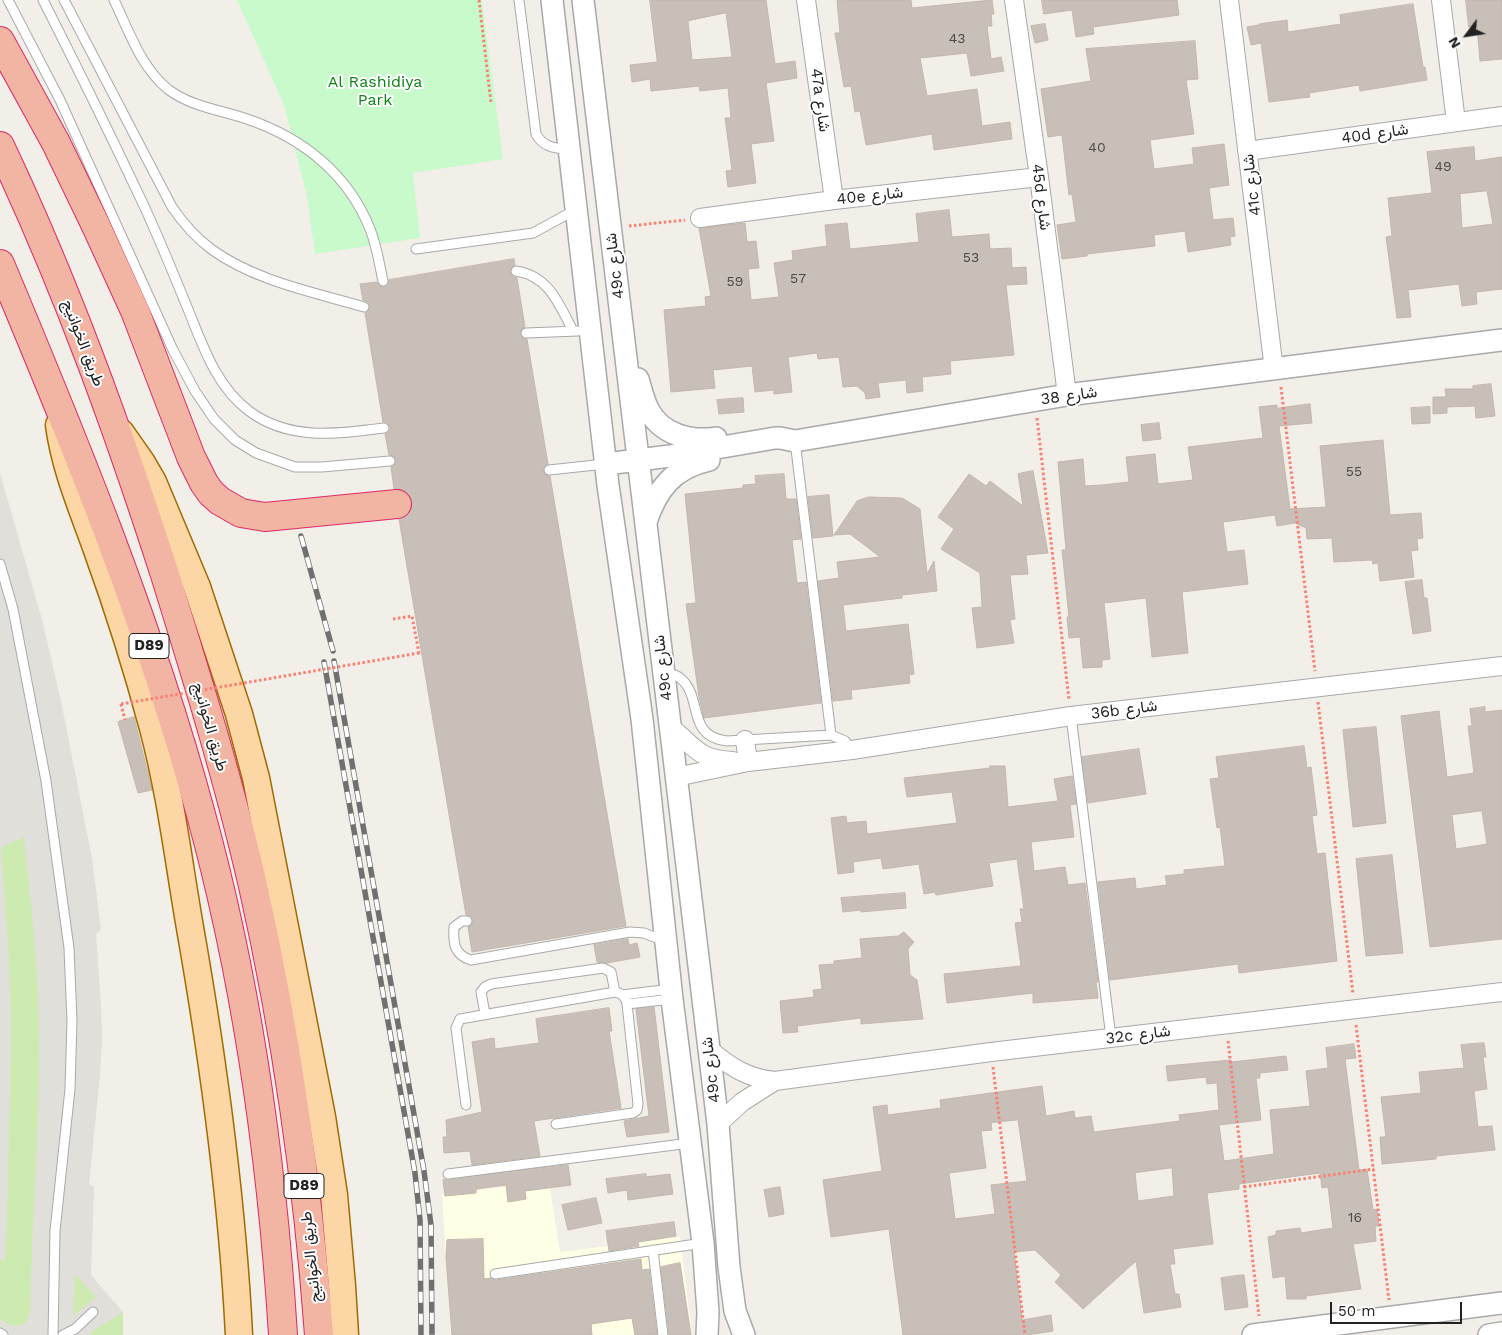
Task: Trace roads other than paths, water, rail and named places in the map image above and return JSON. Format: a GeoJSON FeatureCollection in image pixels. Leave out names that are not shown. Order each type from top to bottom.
{"type":"FeatureCollection","features":[{"type":"Feature","properties":{"kind":"highway"},"geometry":{"type":"LineString","coordinates":[[0,41],[56,143],[108,253],[135,311],[191,457],[211,493],[230,508],[253,516],[265,517],[397,504]]}},
{"type":"Feature","properties":{"kind":"highway","name":"طريق الخوانيج"},"geometry":{"type":"LineString","coordinates":[[0,146],[53,265],[116,427],[179,621],[231,799],[267,954],[282,1037],[309,1231],[319,1335]]}},
{"type":"Feature","properties":{"kind":"highway","name":"طريق الخوانيج"},"geometry":{"type":"LineString","coordinates":[[0,264],[114,547],[175,722],[201,812],[223,902],[249,1042],[267,1166],[283,1335]]}},
{"type":"Feature","properties":{"kind":"main road"},"geometry":{"type":"LineString","coordinates":[[58,404],[59,425],[67,468],[128,645],[153,729],[172,810],[219,1112],[232,1222],[238,1334]]}},
{"type":"Feature","properties":{"kind":"main road"},"geometry":{"type":"LineString","coordinates":[[116,427],[153,482],[194,578],[238,714],[253,769],[270,844],[322,1117],[334,1195],[345,1335]]}},
{"type":"Feature","properties":{"kind":"main road"},"geometry":{"type":"LineString","coordinates":[[342,1286],[352,1312],[357,1335]]}},
{"type":"Feature","properties":{"kind":"street","name":"49c شارع"},"geometry":{"type":"LineString","coordinates":[[583,0],[718,1124],[726,1244],[735,1310],[744,1335]]}},
{"type":"Feature","properties":{"kind":"street","name":"47a شارع"},"geometry":{"type":"LineString","coordinates":[[806,0],[834,200]]}},
{"type":"Feature","properties":{"kind":"street","name":"45d شارع"},"geometry":{"type":"LineString","coordinates":[[1014,0],[1067,395]]}},
{"type":"Feature","properties":{"kind":"street","name":"41c شارع"},"geometry":{"type":"LineString","coordinates":[[1229,0],[1276,370]]}},
{"type":"Feature","properties":{"kind":"street"},"geometry":{"type":"LineString","coordinates":[[1441,0],[1456,122]]}},
{"type":"Feature","properties":{"kind":"street"},"geometry":{"type":"LineString","coordinates":[[552,6],[566,4],[573,6],[576,10],[584,86],[602,159]]}},
{"type":"Feature","properties":{"kind":"street","name":"49c شارع"},"geometry":{"type":"LineString","coordinates":[[552,6],[576,210],[581,331],[606,464],[642,718],[672,994],[703,1243],[707,1335]]}},
{"type":"Feature","properties":{"kind":"street","name":"40d شارع"},"geometry":{"type":"LineString","coordinates":[[1248,151],[1502,116]]}},
{"type":"Feature","properties":{"kind":"street","name":"40e شارع"},"geometry":{"type":"LineString","coordinates":[[700,218],[834,200],[1039,178]]}},
{"type":"Feature","properties":{"kind":"street","name":"شارع 38"},"geometry":{"type":"LineString","coordinates":[[606,464],[775,438],[795,442],[1067,395],[1502,340]]}},
{"type":"Feature","properties":{"kind":"street"},"geometry":{"type":"LineString","coordinates":[[626,355],[637,374],[648,410],[654,419],[672,432],[683,437],[705,440],[770,429],[782,432],[795,442]]}},
{"type":"Feature","properties":{"kind":"street"},"geometry":{"type":"LineString","coordinates":[[646,523],[651,507],[663,486],[674,474],[684,467],[697,462],[779,447],[795,442]]}},
{"type":"Feature","properties":{"kind":"street","name":"36b شارع"},"geometry":{"type":"LineString","coordinates":[[676,777],[748,762],[852,750],[1071,716],[1502,666]]}},
{"type":"Feature","properties":{"kind":"street"},"geometry":{"type":"LineString","coordinates":[[642,718],[657,763],[676,777]]}},
{"type":"Feature","properties":{"kind":"street","name":"36b شارع"},"geometry":{"type":"LineString","coordinates":[[670,727],[705,756],[714,760],[748,762]]}},
{"type":"Feature","properties":{"kind":"street"},"geometry":{"type":"LineString","coordinates":[[745,740],[748,762]]}},
{"type":"Feature","properties":{"kind":"street"},"geometry":{"type":"LineString","coordinates":[[666,942],[680,959],[683,972],[710,1202],[716,1222],[726,1244]]}},
{"type":"Feature","properties":{"kind":"street","name":"32c شارع"},"geometry":{"type":"LineString","coordinates":[[709,1048],[722,1061],[742,1073],[751,1077],[775,1081],[991,1052],[1502,992]]}},
{"type":"Feature","properties":{"kind":"street","name":"32c شارع"},"geometry":{"type":"LineString","coordinates":[[718,1124],[742,1102],[775,1081]]}},
{"type":"Feature","properties":{"kind":"street"},"geometry":{"type":"LineString","coordinates":[[1257,1334],[1502,1304]]}},
{"type":"Feature","properties":{"kind":"street"},"geometry":{"type":"LineString","coordinates":[[1353,1335],[1382,1330],[1390,1324],[1392,1318]]}},
{"type":"Feature","properties":{"kind":"street"},"geometry":{"type":"LineString","coordinates":[[1489,1335],[1502,1333]]}},
{"type":"Feature","properties":{"kind":"lane"},"geometry":{"type":"LineString","coordinates":[[8,0],[60,100],[173,350],[195,391],[214,419],[235,440],[256,453],[294,467],[322,467],[390,461]]}},
{"type":"Feature","properties":{"kind":"lane"},"geometry":{"type":"LineString","coordinates":[[43,0],[118,151],[161,245],[208,356],[224,386],[249,411],[280,428],[296,432],[332,434],[384,428]]}},
{"type":"Feature","properties":{"kind":"lane"},"geometry":{"type":"LineString","coordinates":[[64,0],[172,207],[196,236],[211,249],[227,259],[264,277],[364,307]]}},
{"type":"Feature","properties":{"kind":"lane"},"geometry":{"type":"LineString","coordinates":[[114,0],[142,58],[158,79],[170,90],[195,104],[256,122],[286,135],[313,152],[337,174],[356,200],[370,230],[376,245],[383,281]]}},
{"type":"Feature","properties":{"kind":"lane"},"geometry":{"type":"LineString","coordinates":[[518,0],[536,134],[543,143],[552,147],[569,150]]}},
{"type":"Feature","properties":{"kind":"lane"},"geometry":{"type":"LineString","coordinates":[[416,249],[533,233],[576,210]]}},
{"type":"Feature","properties":{"kind":"lane"},"geometry":{"type":"LineString","coordinates":[[516,271],[532,275],[547,286],[581,331]]}},
{"type":"Feature","properties":{"kind":"lane"},"geometry":{"type":"LineString","coordinates":[[526,333],[581,331]]}},
{"type":"Feature","properties":{"kind":"lane"},"geometry":{"type":"LineString","coordinates":[[795,442],[831,735]]}},
{"type":"Feature","properties":{"kind":"lane"},"geometry":{"type":"LineString","coordinates":[[549,470],[606,464]]}},
{"type":"Feature","properties":{"kind":"lane"},"geometry":{"type":"LineString","coordinates":[[0,564],[13,609],[46,780],[69,948],[72,1020],[70,1090],[55,1231],[53,1335]]}},
{"type":"Feature","properties":{"kind":"lane"},"geometry":{"type":"LineString","coordinates":[[663,672],[678,676],[684,682],[692,698],[698,722],[707,733],[720,740],[831,735],[845,741],[852,750]]}},
{"type":"Feature","properties":{"kind":"lane"},"geometry":{"type":"LineString","coordinates":[[1071,716],[1111,1038]]}},
{"type":"Feature","properties":{"kind":"lane"},"geometry":{"type":"LineString","coordinates":[[467,921],[462,921],[454,927],[453,942],[460,955],[471,960],[630,932],[644,933],[666,942]]}},
{"type":"Feature","properties":{"kind":"lane"},"geometry":{"type":"LineString","coordinates":[[485,1014],[481,992],[491,984],[603,968],[611,972],[618,993],[627,1004],[638,1104],[637,1110],[633,1114],[556,1124]]}},
{"type":"Feature","properties":{"kind":"lane"},"geometry":{"type":"LineString","coordinates":[[466,1105],[456,1024],[462,1017],[618,993],[672,994]]}},
{"type":"Feature","properties":{"kind":"lane"},"geometry":{"type":"LineString","coordinates":[[627,1004],[672,994]]}},
{"type":"Feature","properties":{"kind":"lane"},"geometry":{"type":"LineString","coordinates":[[448,1174],[690,1143]]}},
{"type":"Feature","properties":{"kind":"lane"},"geometry":{"type":"LineString","coordinates":[[495,1274],[703,1243]]}},
{"type":"Feature","properties":{"kind":"lane"},"geometry":{"type":"LineString","coordinates":[[652,1250],[663,1335]]}},
{"type":"Feature","properties":{"kind":"lane"},"geometry":{"type":"LineString","coordinates":[[63,1335],[75,1329],[93,1312]]}},
{"type":"Feature","properties":{"kind":"railway"},"geometry":{"type":"LineString","coordinates":[[301,536],[333,651]]}},
{"type":"Feature","properties":{"kind":"railway"},"geometry":{"type":"LineString","coordinates":[[334,661],[424,1171],[431,1225],[432,1335]]}},
{"type":"Feature","properties":{"kind":"railway"},"geometry":{"type":"LineString","coordinates":[[324,662],[415,1173],[420,1220],[421,1335]]}},
{"type":"Feature","properties":{"kind":"park label","name":"Al Rashidiya Park"},"geometry":{"type":"Point","coordinates":[375,91]}}]}
